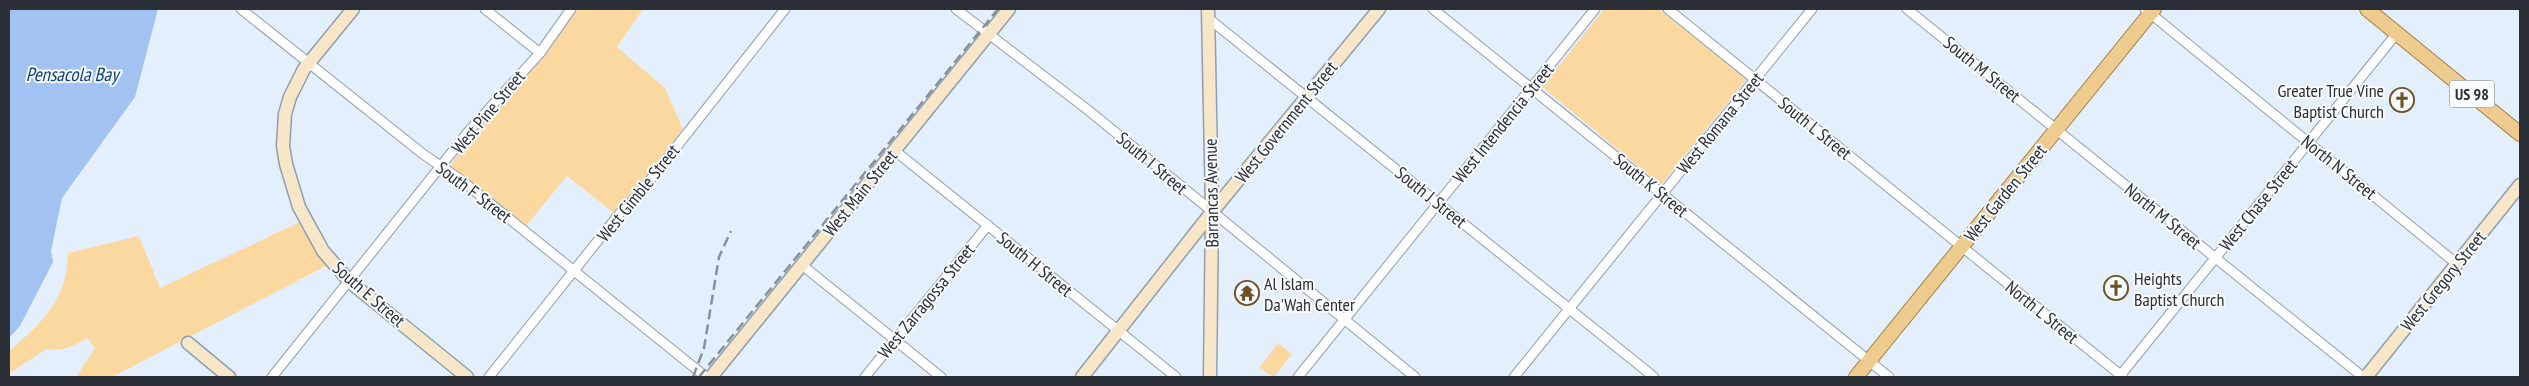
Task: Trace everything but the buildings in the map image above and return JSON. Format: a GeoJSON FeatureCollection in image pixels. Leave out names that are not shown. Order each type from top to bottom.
{"type":"FeatureCollection","features":[{"type":"Feature","properties":{"kind":"main road","name":"West Garden Street"},"geometry":{"type":"LineString","coordinates":[[1856,377],[2057,130],[2150,10]]}},
{"type":"Feature","properties":{"kind":"main road","name":"US 98"},"geometry":{"type":"LineString","coordinates":[[2371,10],[2520,134]]}},
{"type":"Feature","properties":{"kind":"street","name":"South F Street"},"geometry":{"type":"LineString","coordinates":[[241,9],[423,154],[442,166],[575,271],[706,377]]}},
{"type":"Feature","properties":{"kind":"street","name":"South E Street"},"geometry":{"type":"LineString","coordinates":[[353,9],[309,62],[296,83],[285,114],[283,131],[286,164],[298,207],[311,233],[323,251],[350,282],[467,377]]}},
{"type":"Feature","properties":{"kind":"street"},"geometry":{"type":"LineString","coordinates":[[485,9],[540,53]]}},
{"type":"Feature","properties":{"kind":"street","name":"West Pine Street"},"geometry":{"type":"LineString","coordinates":[[272,377],[350,282],[468,132],[540,53],[571,9]]}},
{"type":"Feature","properties":{"kind":"street","name":"West Gimble Street"},"geometry":{"type":"LineString","coordinates":[[489,377],[620,213],[644,188],[785,9]]}},
{"type":"Feature","properties":{"kind":"street","name":"South I Street"},"geometry":{"type":"LineString","coordinates":[[956,9],[989,33],[1416,377]]}},
{"type":"Feature","properties":{"kind":"street","name":"West Main Street"},"geometry":{"type":"LineString","coordinates":[[711,377],[1009,9]]}},
{"type":"Feature","properties":{"kind":"street","name":"West Government Street"},"geometry":{"type":"LineString","coordinates":[[1082,377],[1212,212],[1379,9]]}},
{"type":"Feature","properties":{"kind":"street","name":"South K Street"},"geometry":{"type":"LineString","coordinates":[[1433,9],[1889,377]]}},
{"type":"Feature","properties":{"kind":"street","name":"West Intendencia Street"},"geometry":{"type":"LineString","coordinates":[[1298,377],[1595,9]]}},
{"type":"Feature","properties":{"kind":"street","name":"South L Street"},"geometry":{"type":"LineString","coordinates":[[1668,9],[1962,247]]}},
{"type":"Feature","properties":{"kind":"street","name":"West Romana Street"},"geometry":{"type":"LineString","coordinates":[[1514,377],[1812,9]]}},
{"type":"Feature","properties":{"kind":"street","name":"South M Street"},"geometry":{"type":"LineString","coordinates":[[1907,9],[2057,130]]}},
{"type":"Feature","properties":{"kind":"street","name":"North N Street"},"geometry":{"type":"LineString","coordinates":[[2150,10],[2457,264]]}},
{"type":"Feature","properties":{"kind":"street","name":"South J Street"},"geometry":{"type":"LineString","coordinates":[[1208,13],[1308,97],[1654,377]]}},
{"type":"Feature","properties":{"kind":"street","name":"Barrancas Avenue"},"geometry":{"type":"LineString","coordinates":[[1208,13],[1212,212],[1210,377]]}},
{"type":"Feature","properties":{"kind":"street","name":"West Chase Street"},"geometry":{"type":"LineString","coordinates":[[2121,377],[2397,33]]}},
{"type":"Feature","properties":{"kind":"street","name":"North M Street"},"geometry":{"type":"LineString","coordinates":[[2057,130],[2364,377]]}},
{"type":"Feature","properties":{"kind":"street","name":"South H Street"},"geometry":{"type":"LineString","coordinates":[[894,150],[1176,377]]}},
{"type":"Feature","properties":{"kind":"street","name":"West Gregory Street"},"geometry":{"type":"LineString","coordinates":[[2364,377],[2520,185]]}},
{"type":"Feature","properties":{"kind":"street","name":"West Zarragossa Street"},"geometry":{"type":"LineString","coordinates":[[865,377],[988,225]]}},
{"type":"Feature","properties":{"kind":"street","name":"North L Street"},"geometry":{"type":"LineString","coordinates":[[1962,247],[2121,377]]}},
{"type":"Feature","properties":{"kind":"street"},"geometry":{"type":"LineString","coordinates":[[802,265],[941,377]]}},
{"type":"Feature","properties":{"kind":"street"},"geometry":{"type":"LineString","coordinates":[[188,343],[229,377]]}},
{"type":"Feature","properties":{"kind":"shaded area"},"geometry":{"type":"Polygon","coordinates":[[[578,9],[643,9],[617,47],[665,88],[683,129],[640,184],[614,213],[567,176],[526,226],[450,166],[472,135],[547,53],[559,32],[578,9]]]}},
{"type":"Feature","properties":{"kind":"shaded area"},"geometry":{"type":"Polygon","coordinates":[[[1604,9],[1659,9],[1747,79],[1661,185],[1542,87],[1604,9]]]}},
{"type":"Feature","properties":{"kind":"shaded area"},"geometry":{"type":"Polygon","coordinates":[[[300,222],[328,265],[112,377],[76,377],[95,348],[87,338],[68,348],[46,349],[9,374],[9,351],[42,320],[58,297],[67,270],[68,253],[139,236],[160,288],[300,222]]]}},
{"type":"Feature","properties":{"kind":"shaded area"},"geometry":{"type":"Polygon","coordinates":[[[1278,343],[1292,354],[1274,377],[1259,368],[1278,343]]]}},
{"type":"Feature","properties":{"kind":"water","name":"Pensacola Bay"},"geometry":{"type":"Polygon","coordinates":[[[9,9],[158,9],[135,97],[62,198],[51,251],[53,262],[20,326],[9,338],[9,9]]]}},
{"type":"Feature","properties":{"kind":"railway"},"geometry":{"type":"LineString","coordinates":[[699,377],[998,9]]}},
{"type":"Feature","properties":{"kind":"railway"},"geometry":{"type":"LineString","coordinates":[[693,377],[704,348],[719,257],[731,231]]}},
{"type":"Feature","properties":{"kind":"place","name":"Greater True Vine Baptist Church"},"geometry":{"type":"Point","coordinates":[2402,100]}},
{"type":"Feature","properties":{"kind":"place","name":"Heights Baptist Church"},"geometry":{"type":"Point","coordinates":[2116,288]}},
{"type":"Feature","properties":{"kind":"place","name":"Al Islam Da'Wah Center"},"geometry":{"type":"Point","coordinates":[1247,293]}}]}
